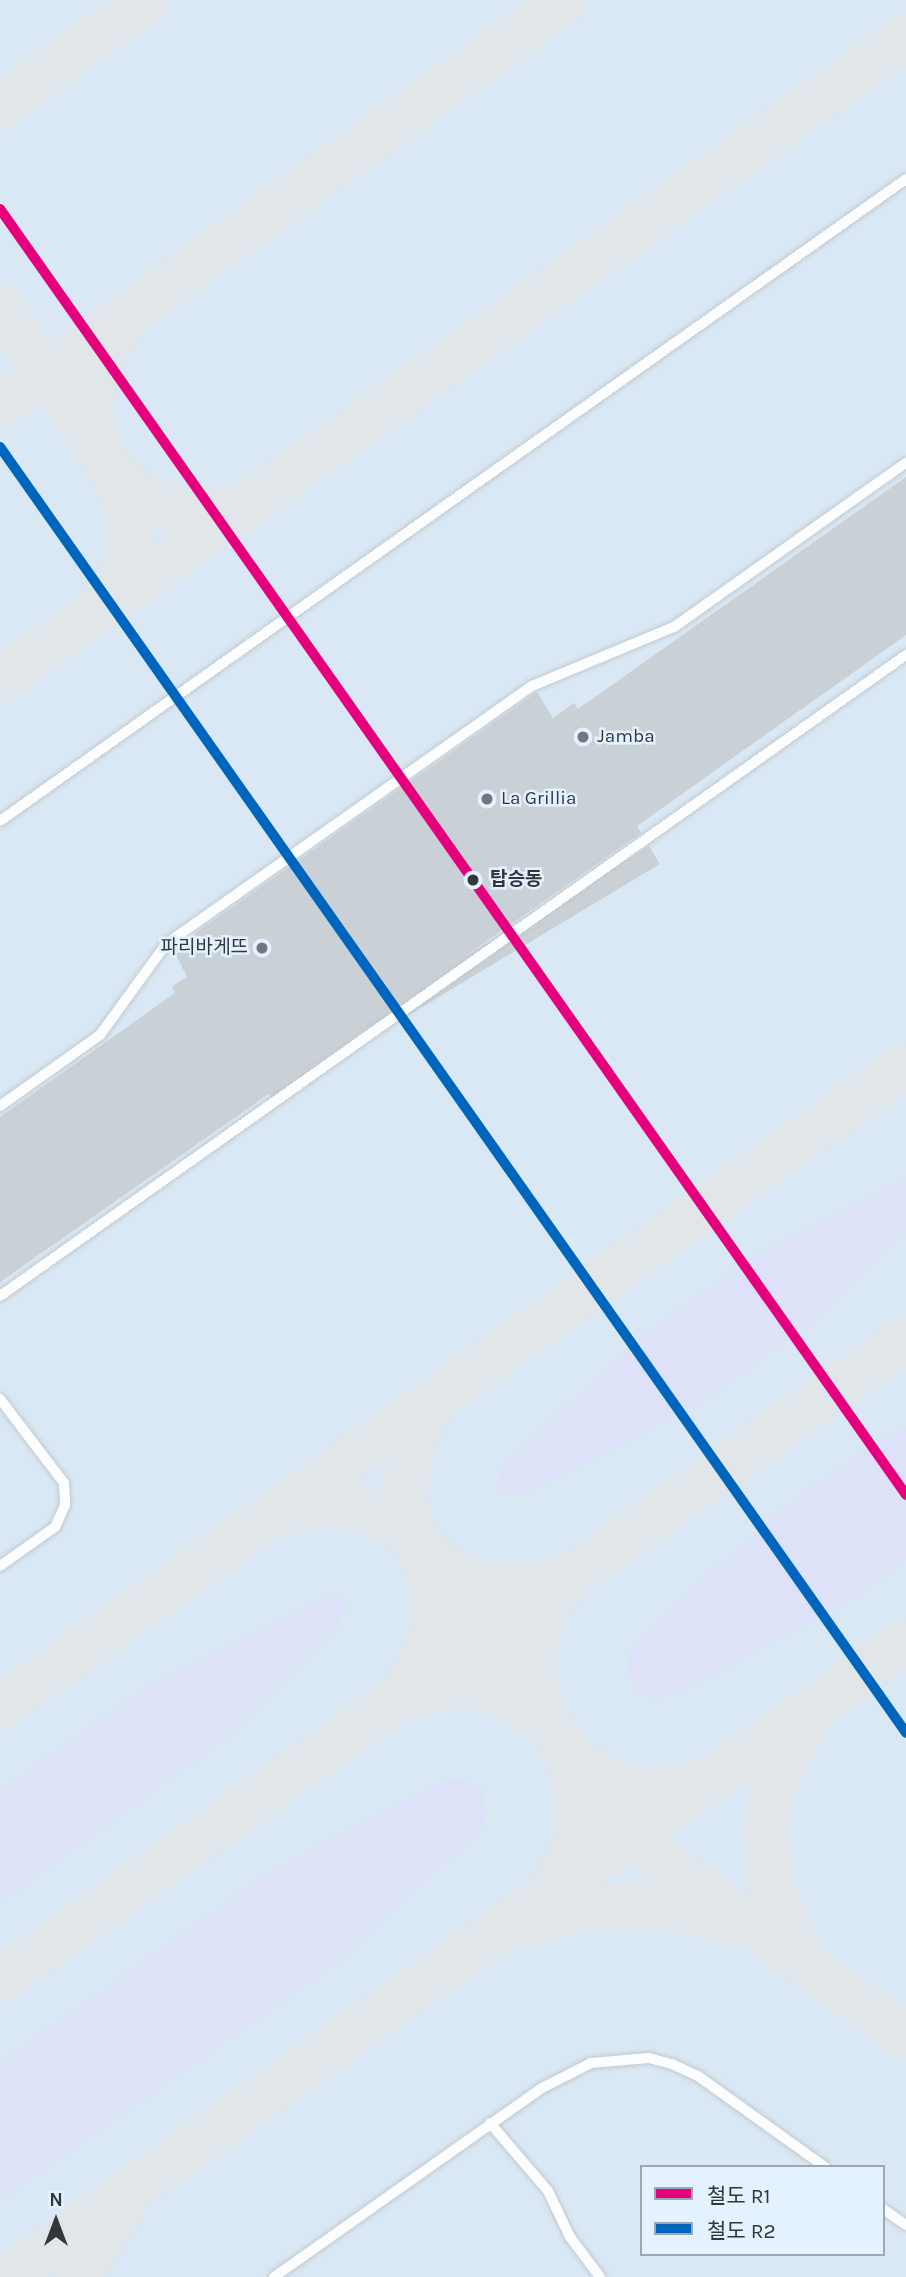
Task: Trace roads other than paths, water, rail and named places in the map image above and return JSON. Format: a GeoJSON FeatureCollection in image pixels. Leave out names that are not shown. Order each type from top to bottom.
{"type":"FeatureCollection","features":[{"type":"Feature","properties":{"kind":"lane"},"geometry":{"type":"LineString","coordinates":[[0,821],[906,179]]}},
{"type":"Feature","properties":{"kind":"lane"},"geometry":{"type":"LineString","coordinates":[[0,1106],[100,1035],[166,944],[532,686],[674,627],[906,463]]}},
{"type":"Feature","properties":{"kind":"lane"},"geometry":{"type":"LineString","coordinates":[[0,1296],[906,655]]}},
{"type":"Feature","properties":{"kind":"lane"},"geometry":{"type":"LineString","coordinates":[[0,1399],[64,1483],[65,1505],[55,1527],[0,1566]]}},
{"type":"Feature","properties":{"kind":"lane"},"geometry":{"type":"LineString","coordinates":[[274,2277],[490,2123],[542,2088],[591,2063],[649,2058],[698,2076],[822,2165]]}},
{"type":"Feature","properties":{"kind":"lane"},"geometry":{"type":"LineString","coordinates":[[490,2123],[548,2191],[570,2237],[600,2277]]}},
{"type":"Feature","properties":{"kind":"lane"},"geometry":{"type":"LineString","coordinates":[[885,2210],[906,2225]]}},
{"type":"Feature","properties":{"kind":"rail line","name":"R1"},"geometry":{"type":"LineString","coordinates":[[0,209],[906,1495]]}},
{"type":"Feature","properties":{"kind":"rail line","name":"R2"},"geometry":{"type":"LineString","coordinates":[[0,447],[906,1733]]}},
{"type":"Feature","properties":{"kind":"place","name":"Jamba"},"geometry":{"type":"Point","coordinates":[583,737]}},
{"type":"Feature","properties":{"kind":"place","name":"La Grillia"},"geometry":{"type":"Point","coordinates":[487,799]}},
{"type":"Feature","properties":{"kind":"place","name":"탑승동"},"geometry":{"type":"Point","coordinates":[473,880]}},
{"type":"Feature","properties":{"kind":"place","name":"파리바게뜨"},"geometry":{"type":"Point","coordinates":[262,948]}}]}
